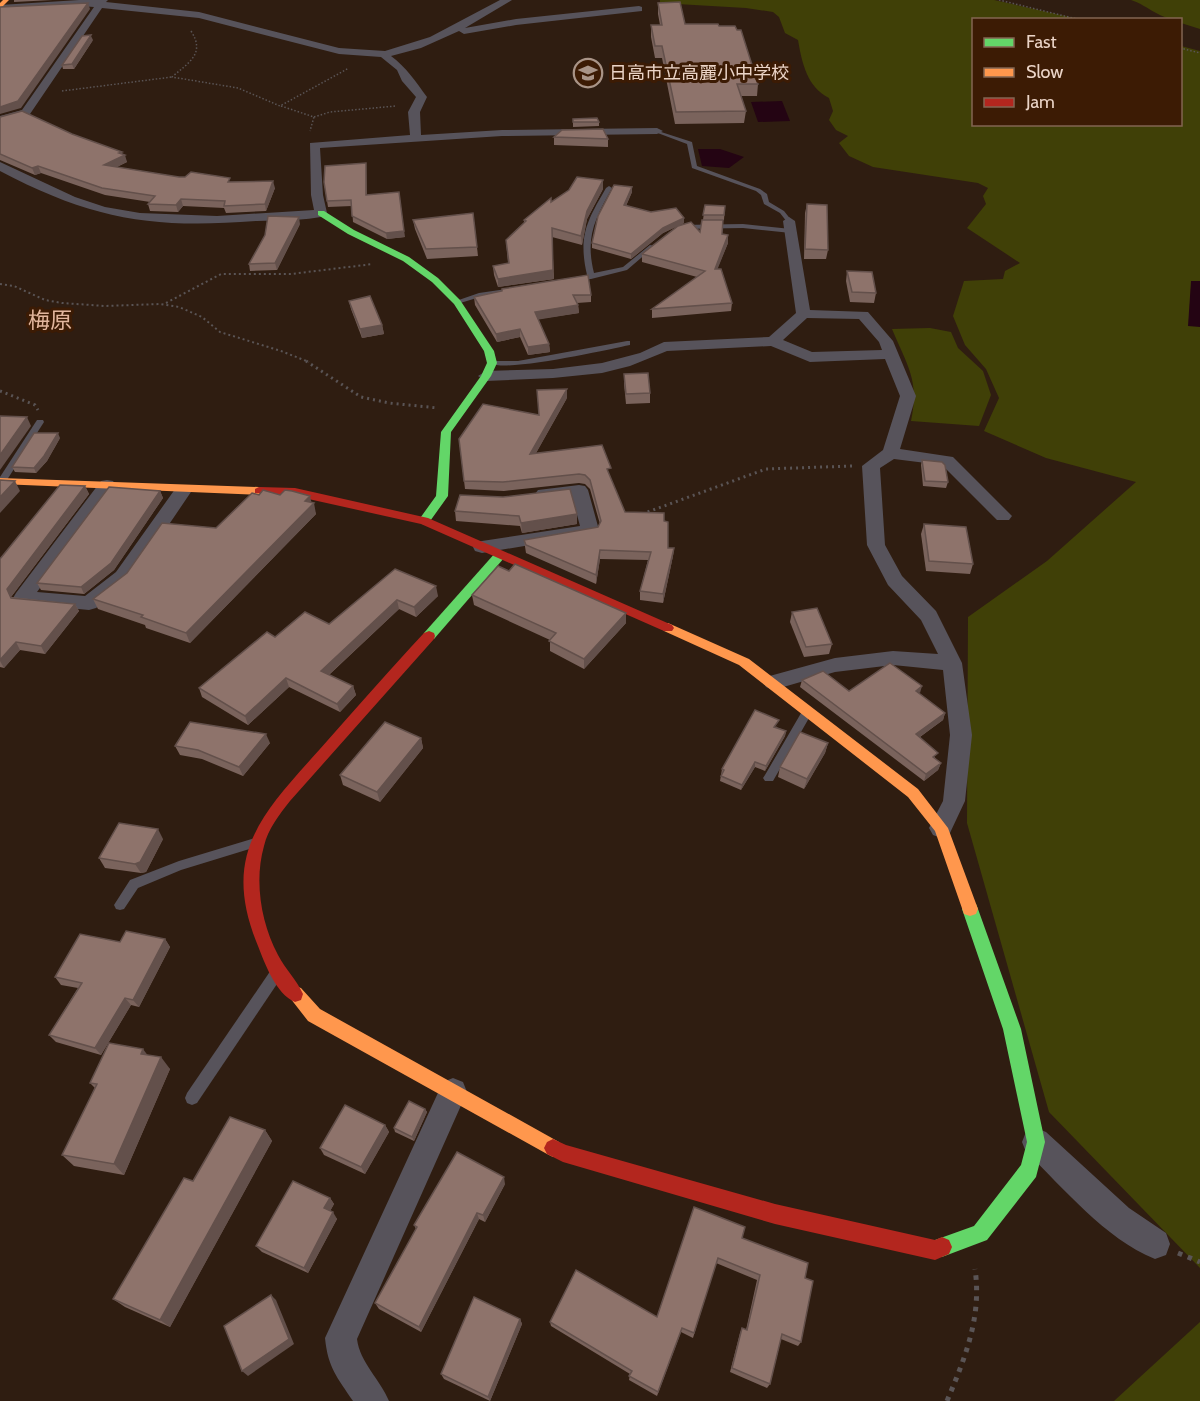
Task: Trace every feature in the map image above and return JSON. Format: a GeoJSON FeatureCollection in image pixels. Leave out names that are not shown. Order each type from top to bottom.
{"type":"FeatureCollection","features":[{"type":"Feature","properties":{"kind":"street"},"geometry":{"type":"LineString","coordinates":[[0,7],[6,0]]}},
{"type":"Feature","properties":{"kind":"street"},"geometry":{"type":"LineString","coordinates":[[0,7],[101,2],[199,15],[339,51],[385,54],[423,44],[452,33],[507,0]]}},
{"type":"Feature","properties":{"kind":"street"},"geometry":{"type":"LineString","coordinates":[[0,120],[26,112],[101,2]]}},
{"type":"Feature","properties":{"kind":"street"},"geometry":{"type":"LineString","coordinates":[[174,11],[186,3]]}},
{"type":"Feature","properties":{"kind":"street"},"geometry":{"type":"LineString","coordinates":[[452,33],[516,22],[639,9]]}},
{"type":"Feature","properties":{"kind":"street"},"geometry":{"type":"LineString","coordinates":[[385,54],[402,69],[406,79],[422,97],[414,112],[416,138]]}},
{"type":"Feature","properties":{"kind":"street"},"geometry":{"type":"LineString","coordinates":[[321,213],[317,195],[314,145],[502,133],[657,130]]}},
{"type":"Feature","properties":{"kind":"street"},"geometry":{"type":"LineString","coordinates":[[0,166],[24,178],[115,213],[175,219],[321,213],[351,232],[406,259],[435,280],[458,302],[489,351],[489,369],[446,432],[442,496],[424,521]]}},
{"type":"Feature","properties":{"kind":"street"},"geometry":{"type":"LineString","coordinates":[[790,226],[802,314]]}},
{"type":"Feature","properties":{"kind":"street"},"geometry":{"type":"LineString","coordinates":[[773,340],[802,314],[863,315],[886,341],[908,396],[891,453],[871,466],[876,545],[895,580],[929,616],[952,663],[961,735],[954,801],[940,828]]}},
{"type":"Feature","properties":{"kind":"street"},"geometry":{"type":"LineString","coordinates":[[489,369],[551,373],[602,367],[648,357],[664,347],[773,340],[810,357],[892,354]]}},
{"type":"Feature","properties":{"kind":"street"},"geometry":{"type":"LineString","coordinates":[[891,453],[947,461],[1003,516]]}},
{"type":"Feature","properties":{"kind":"street"},"geometry":{"type":"LineString","coordinates":[[1,481],[295,492],[424,521],[744,662],[773,682],[913,793],[940,828],[1012,1029],[1036,1142],[1029,1170],[980,1233],[935,1250],[776,1214],[563,1153],[314,1015],[284,983],[255,916],[251,868],[264,826],[291,791],[500,555]]}},
{"type":"Feature","properties":{"kind":"street"},"geometry":{"type":"LineString","coordinates":[[107,485],[23,598],[89,603],[123,577],[184,489]]}},
{"type":"Feature","properties":{"kind":"street"},"geometry":{"type":"LineString","coordinates":[[482,547],[590,530],[579,490],[525,496]]}},
{"type":"Feature","properties":{"kind":"street"},"geometry":{"type":"LineString","coordinates":[[442,496],[462,497]]}},
{"type":"Feature","properties":{"kind":"street"},"geometry":{"type":"LineString","coordinates":[[773,682],[835,665],[893,658],[952,663]]}},
{"type":"Feature","properties":{"kind":"street"},"geometry":{"type":"LineString","coordinates":[[373,1401],[343,1358],[341,1338],[453,1092]]}},
{"type":"Feature","properties":{"kind":"street"},"geometry":{"type":"LineString","coordinates":[[1036,1142],[1118,1219],[1155,1244]]}},
{"type":"Feature","properties":{"kind":"lane"},"geometry":{"type":"LineString","coordinates":[[657,130],[690,143],[694,166],[758,190],[764,195],[766,203],[782,212],[790,226],[691,226],[679,227],[671,233]]}},
{"type":"Feature","properties":{"kind":"lane"},"geometry":{"type":"LineString","coordinates":[[591,277],[584,254],[589,224],[609,188]]}},
{"type":"Feature","properties":{"kind":"lane"},"geometry":{"type":"LineString","coordinates":[[568,281],[631,266],[634,260],[662,239]]}},
{"type":"Feature","properties":{"kind":"lane"},"geometry":{"type":"LineString","coordinates":[[458,302],[479,295],[524,288]]}},
{"type":"Feature","properties":{"kind":"lane"},"geometry":{"type":"LineString","coordinates":[[489,369],[627,343]]}},
{"type":"Feature","properties":{"kind":"lane"},"geometry":{"type":"LineString","coordinates":[[1,481],[40,422]]}},
{"type":"Feature","properties":{"kind":"lane"},"geometry":{"type":"LineString","coordinates":[[769,778],[808,710]]}},
{"type":"Feature","properties":{"kind":"lane"},"geometry":{"type":"LineString","coordinates":[[120,905],[134,884],[178,866],[259,842]]}},
{"type":"Feature","properties":{"kind":"lane"},"geometry":{"type":"LineString","coordinates":[[192,1098],[278,972]]}},
{"type":"Feature","properties":{"kind":"path"},"geometry":{"type":"LineString","coordinates":[[999,0],[1073,18]]}},
{"type":"Feature","properties":{"kind":"path"},"geometry":{"type":"LineString","coordinates":[[172,77],[185,66],[198,49],[196,37],[174,11]]}},
{"type":"Feature","properties":{"kind":"path"},"geometry":{"type":"LineString","coordinates":[[1182,48],[1200,53]]}},
{"type":"Feature","properties":{"kind":"path"},"geometry":{"type":"LineString","coordinates":[[280,105],[349,68],[369,54]]}},
{"type":"Feature","properties":{"kind":"path"},"geometry":{"type":"LineString","coordinates":[[38,94],[172,77],[238,88],[314,117],[347,110],[417,105]]}},
{"type":"Feature","properties":{"kind":"path"},"geometry":{"type":"LineString","coordinates":[[314,117],[310,127],[310,140],[314,145]]}},
{"type":"Feature","properties":{"kind":"path"},"geometry":{"type":"LineString","coordinates":[[165,304],[221,274],[291,274],[406,259]]}},
{"type":"Feature","properties":{"kind":"path"},"geometry":{"type":"LineString","coordinates":[[0,284],[23,289],[42,300],[56,302],[165,304],[214,324],[220,332],[290,354],[316,366],[340,387],[360,397],[459,412]]}},
{"type":"Feature","properties":{"kind":"path"},"geometry":{"type":"LineString","coordinates":[[0,391],[36,405],[40,414],[40,422]]}},
{"type":"Feature","properties":{"kind":"path"},"geometry":{"type":"LineString","coordinates":[[637,516],[766,469],[871,466]]}},
{"type":"Feature","properties":{"kind":"path"},"geometry":{"type":"LineString","coordinates":[[947,1401],[966,1359],[977,1308],[976,1273],[966,1238]]}},
{"type":"Feature","properties":{"kind":"shaded area"},"geometry":{"type":"Polygon","coordinates":[[[660,0],[994,0],[1075,18],[972,18],[972,126],[1182,126],[1182,46],[1200,51],[1200,1268],[1049,1112],[967,823],[968,617],[1047,561],[1136,482],[1046,458],[984,431],[999,398],[986,369],[965,345],[953,316],[964,281],[1003,279],[1005,271],[1020,263],[967,228],[986,204],[983,196],[988,188],[978,183],[873,167],[849,156],[839,143],[848,136],[836,130],[829,120],[833,111],[829,98],[815,88],[804,66],[798,40],[785,33],[779,17],[773,12],[746,8],[660,3],[660,0]]]}},
{"type":"Feature","properties":{"kind":"shaded area"},"geometry":{"type":"Polygon","coordinates":[[[1131,0],[1200,0],[1200,29],[1182,23],[1182,18],[1166,18],[1131,0]]]}},
{"type":"Feature","properties":{"kind":"shaded area"},"geometry":{"type":"Polygon","coordinates":[[[782,101],[790,121],[758,122],[751,102],[782,101]]]}},
{"type":"Feature","properties":{"kind":"shaded area"},"geometry":{"type":"Polygon","coordinates":[[[698,149],[720,149],[744,157],[729,168],[702,166],[698,149]]]}},
{"type":"Feature","properties":{"kind":"shaded area"},"geometry":{"type":"Polygon","coordinates":[[[1191,281],[1200,281],[1200,327],[1188,326],[1191,281]]]}},
{"type":"Feature","properties":{"kind":"shaded area"},"geometry":{"type":"Polygon","coordinates":[[[930,328],[951,332],[958,348],[983,371],[991,395],[979,426],[911,421],[914,395],[911,374],[892,329],[930,328]]]}},
{"type":"Feature","properties":{"kind":"shaded area"},"geometry":{"type":"Polygon","coordinates":[[[1200,1322],[1200,1401],[1114,1401],[1200,1322]]]}},
{"type":"Feature","properties":{"kind":"building"},"geometry":{"type":"Polygon","coordinates":[[[680,2],[685,24],[718,24],[719,26],[735,26],[737,30],[741,30],[758,84],[737,84],[746,111],[676,112],[662,46],[655,46],[651,25],[662,25],[658,3],[680,2]]]}},
{"type":"Feature","properties":{"kind":"building"},"geometry":{"type":"Polygon","coordinates":[[[88,3],[18,101],[0,107],[0,7],[88,3]]]}},
{"type":"Feature","properties":{"kind":"building"},"geometry":{"type":"Polygon","coordinates":[[[91,35],[72,64],[62,65],[82,36],[91,35]]]}},
{"type":"Feature","properties":{"kind":"building"},"geometry":{"type":"Polygon","coordinates":[[[22,111],[125,155],[104,165],[179,177],[185,177],[191,172],[230,178],[228,182],[273,181],[265,204],[224,206],[225,201],[181,199],[176,205],[148,204],[155,196],[102,188],[38,166],[32,168],[0,154],[0,117],[22,111]]]}},
{"type":"Feature","properties":{"kind":"building"},"geometry":{"type":"Polygon","coordinates":[[[597,118],[599,122],[573,122],[573,119],[597,118]]]}},
{"type":"Feature","properties":{"kind":"building"},"geometry":{"type":"Polygon","coordinates":[[[603,129],[608,139],[554,137],[562,130],[603,129]]]}},
{"type":"Feature","properties":{"kind":"building"},"geometry":{"type":"Polygon","coordinates":[[[366,163],[366,195],[399,192],[404,231],[386,233],[352,216],[351,200],[327,201],[324,182],[325,166],[366,163]]]}},
{"type":"Feature","properties":{"kind":"building"},"geometry":{"type":"Polygon","coordinates":[[[577,177],[603,180],[587,211],[581,236],[552,228],[553,270],[498,279],[493,266],[509,263],[506,240],[526,221],[524,220],[551,198],[551,202],[569,190],[577,177]]]}},
{"type":"Feature","properties":{"kind":"building"},"geometry":{"type":"Polygon","coordinates":[[[614,185],[632,187],[624,205],[651,212],[676,208],[684,218],[663,228],[631,254],[592,243],[598,216],[614,185]]]}},
{"type":"Feature","properties":{"kind":"building"},"geometry":{"type":"Polygon","coordinates":[[[807,204],[827,205],[828,250],[805,249],[807,204]]]}},
{"type":"Feature","properties":{"kind":"building"},"geometry":{"type":"Polygon","coordinates":[[[705,205],[725,206],[724,215],[703,215],[705,205]]]}},
{"type":"Feature","properties":{"kind":"building"},"geometry":{"type":"Polygon","coordinates":[[[473,213],[477,247],[426,249],[413,220],[473,213]]]}},
{"type":"Feature","properties":{"kind":"building"},"geometry":{"type":"Polygon","coordinates":[[[268,216],[299,217],[275,263],[249,264],[265,235],[268,216]]]}},
{"type":"Feature","properties":{"kind":"building"},"geometry":{"type":"Polygon","coordinates":[[[702,220],[723,220],[722,234],[728,235],[715,269],[721,269],[732,303],[652,309],[705,271],[642,254],[678,226],[691,222],[700,232],[702,220]]]}},
{"type":"Feature","properties":{"kind":"building"},"geometry":{"type":"Polygon","coordinates":[[[847,271],[872,272],[876,293],[852,292],[847,271]]]}},
{"type":"Feature","properties":{"kind":"building"},"geometry":{"type":"Polygon","coordinates":[[[588,275],[591,295],[573,295],[578,305],[535,312],[549,344],[528,347],[520,329],[496,334],[474,297],[502,291],[502,289],[588,275]]]}},
{"type":"Feature","properties":{"kind":"building"},"geometry":{"type":"Polygon","coordinates":[[[370,296],[382,325],[360,329],[349,301],[370,296]]]}},
{"type":"Feature","properties":{"kind":"building"},"geometry":{"type":"Polygon","coordinates":[[[648,373],[650,393],[626,394],[624,374],[648,373]]]}},
{"type":"Feature","properties":{"kind":"building"},"geometry":{"type":"Polygon","coordinates":[[[567,389],[530,454],[602,445],[611,468],[607,469],[625,512],[664,513],[664,521],[668,522],[668,548],[674,548],[663,594],[640,591],[651,552],[600,550],[596,575],[526,545],[524,540],[598,527],[601,521],[590,480],[585,475],[503,482],[464,481],[459,439],[483,404],[539,415],[537,390],[567,389]]]}},
{"type":"Feature","properties":{"kind":"building"},"geometry":{"type":"Polygon","coordinates":[[[0,416],[27,417],[0,455],[0,416]]]}},
{"type":"Feature","properties":{"kind":"building"},"geometry":{"type":"Polygon","coordinates":[[[34,433],[58,433],[34,468],[12,467],[34,433]]]}},
{"type":"Feature","properties":{"kind":"building"},"geometry":{"type":"Polygon","coordinates":[[[922,460],[942,462],[945,465],[948,482],[925,481],[922,460]]]}},
{"type":"Feature","properties":{"kind":"building"},"geometry":{"type":"Polygon","coordinates":[[[0,480],[15,481],[0,497],[0,480]]]}},
{"type":"Feature","properties":{"kind":"building"},"geometry":{"type":"Polygon","coordinates":[[[60,485],[85,486],[7,589],[11,598],[75,604],[41,646],[16,642],[0,660],[0,559],[60,485]]]}},
{"type":"Feature","properties":{"kind":"building"},"geometry":{"type":"Polygon","coordinates":[[[109,487],[160,491],[111,563],[81,587],[37,583],[109,487]]]}},
{"type":"Feature","properties":{"kind":"building"},"geometry":{"type":"Polygon","coordinates":[[[570,489],[577,514],[521,523],[519,516],[455,511],[460,495],[503,497],[570,489]]]}},
{"type":"Feature","properties":{"kind":"building"},"geometry":{"type":"Polygon","coordinates":[[[263,490],[280,495],[285,490],[292,491],[310,496],[305,501],[314,503],[186,633],[141,617],[143,615],[93,599],[127,573],[162,523],[216,528],[252,493],[259,495],[263,490]]]}},
{"type":"Feature","properties":{"kind":"building"},"geometry":{"type":"Polygon","coordinates":[[[924,524],[966,527],[973,564],[929,561],[924,524]]]}},
{"type":"Feature","properties":{"kind":"building"},"geometry":{"type":"Polygon","coordinates":[[[515,564],[626,613],[584,659],[549,641],[556,633],[472,595],[498,566],[509,571],[515,564]]]}},
{"type":"Feature","properties":{"kind":"building"},"geometry":{"type":"Polygon","coordinates":[[[395,569],[436,586],[414,607],[397,600],[321,671],[353,686],[337,704],[286,678],[245,716],[199,688],[267,632],[275,637],[305,612],[329,624],[395,569]]]}},
{"type":"Feature","properties":{"kind":"building"},"geometry":{"type":"Polygon","coordinates":[[[817,608],[832,644],[806,647],[792,612],[817,608]]]}},
{"type":"Feature","properties":{"kind":"building"},"geometry":{"type":"Polygon","coordinates":[[[890,663],[922,686],[916,691],[945,713],[916,734],[938,753],[933,757],[941,763],[926,774],[802,680],[823,671],[849,691],[890,663]]]}},
{"type":"Feature","properties":{"kind":"building"},"geometry":{"type":"Polygon","coordinates":[[[755,710],[779,720],[774,727],[786,731],[766,766],[755,762],[742,785],[721,776],[724,770],[722,769],[755,710]]]}},
{"type":"Feature","properties":{"kind":"building"},"geometry":{"type":"Polygon","coordinates":[[[190,722],[266,734],[239,767],[198,750],[175,746],[190,722]]]}},
{"type":"Feature","properties":{"kind":"building"},"geometry":{"type":"Polygon","coordinates":[[[385,722],[421,738],[377,792],[340,775],[385,722]]]}},
{"type":"Feature","properties":{"kind":"building"},"geometry":{"type":"Polygon","coordinates":[[[800,732],[828,743],[807,779],[780,767],[800,732]]]}},
{"type":"Feature","properties":{"kind":"building"},"geometry":{"type":"Polygon","coordinates":[[[119,823],[158,829],[140,862],[135,864],[99,858],[119,823]]]}},
{"type":"Feature","properties":{"kind":"building"},"geometry":{"type":"Polygon","coordinates":[[[126,931],[165,939],[133,1000],[125,998],[95,1048],[49,1035],[82,983],[55,977],[80,934],[120,942],[126,931]]]}},
{"type":"Feature","properties":{"kind":"building"},"geometry":{"type":"Polygon","coordinates":[[[109,1043],[143,1049],[141,1054],[161,1057],[114,1164],[62,1155],[97,1084],[90,1083],[109,1043]]]}},
{"type":"Feature","properties":{"kind":"building"},"geometry":{"type":"Polygon","coordinates":[[[409,1101],[425,1109],[412,1137],[394,1128],[409,1101]]]}},
{"type":"Feature","properties":{"kind":"building"},"geometry":{"type":"Polygon","coordinates":[[[345,1105],[385,1125],[361,1167],[320,1148],[345,1105]]]}},
{"type":"Feature","properties":{"kind":"building"},"geometry":{"type":"Polygon","coordinates":[[[230,1117],[265,1130],[160,1320],[113,1299],[184,1178],[193,1181],[230,1117]]]}},
{"type":"Feature","properties":{"kind":"building"},"geometry":{"type":"Polygon","coordinates":[[[457,1152],[504,1177],[483,1215],[477,1213],[419,1327],[375,1303],[417,1227],[414,1225],[457,1152]]]}},
{"type":"Feature","properties":{"kind":"building"},"geometry":{"type":"Polygon","coordinates":[[[293,1181],[330,1198],[324,1208],[333,1212],[304,1268],[256,1246],[293,1181]]]}},
{"type":"Feature","properties":{"kind":"building"},"geometry":{"type":"Polygon","coordinates":[[[694,1207],[745,1227],[742,1238],[808,1263],[805,1278],[813,1281],[801,1342],[782,1334],[770,1384],[732,1368],[742,1328],[747,1330],[760,1275],[718,1258],[694,1333],[682,1328],[658,1392],[629,1376],[632,1371],[550,1322],[576,1270],[657,1317],[694,1207]]]}},
{"type":"Feature","properties":{"kind":"building"},"geometry":{"type":"Polygon","coordinates":[[[271,1295],[289,1339],[242,1371],[224,1326],[271,1295]]]}},
{"type":"Feature","properties":{"kind":"building"},"geometry":{"type":"Polygon","coordinates":[[[474,1297],[520,1319],[488,1397],[441,1374],[474,1297]]]}},
{"type":"Feature","properties":{"kind":"traffic: fast"},"geometry":{"type":"LineString","coordinates":[[321,213],[351,232],[406,259],[435,280],[457,302],[489,351],[492,363],[486,376],[446,432],[442,496],[424,521]]}},
{"type":"Feature","properties":{"kind":"traffic: fast"},"geometry":{"type":"LineString","coordinates":[[429,636],[500,555]]}},
{"type":"Feature","properties":{"kind":"traffic: fast"},"geometry":{"type":"LineString","coordinates":[[942,1247],[980,1233],[1029,1170],[1036,1142],[1012,1029],[970,909]]}},
{"type":"Feature","properties":{"kind":"traffic: slow"},"geometry":{"type":"LineString","coordinates":[[0,7],[6,0]]}},
{"type":"Feature","properties":{"kind":"traffic: slow"},"geometry":{"type":"LineString","coordinates":[[0,481],[259,491]]}},
{"type":"Feature","properties":{"kind":"traffic: slow"},"geometry":{"type":"LineString","coordinates":[[668,628],[744,662],[913,793],[941,828],[970,909]]}},
{"type":"Feature","properties":{"kind":"traffic: slow"},"geometry":{"type":"LineString","coordinates":[[295,994],[314,1015],[553,1148]]}},
{"type":"Feature","properties":{"kind":"traffic: jam"},"geometry":{"type":"LineString","coordinates":[[259,491],[295,492],[424,521],[668,628]]}},
{"type":"Feature","properties":{"kind":"traffic: jam"},"geometry":{"type":"LineString","coordinates":[[295,994],[282,978],[271,958],[255,913],[252,866],[256,844],[271,815],[285,797],[429,636]]}},
{"type":"Feature","properties":{"kind":"traffic: jam"},"geometry":{"type":"LineString","coordinates":[[553,1148],[563,1153],[775,1214],[935,1250],[942,1247]]}},
{"type":"Feature","properties":{"kind":"place","name":"日高市立高麗小中学校"},"geometry":{"type":"Point","coordinates":[588,73]}},
{"type":"Feature","properties":{"kind":"district","name":"梅原"},"geometry":{"type":"Point","coordinates":[50,320]}}]}
